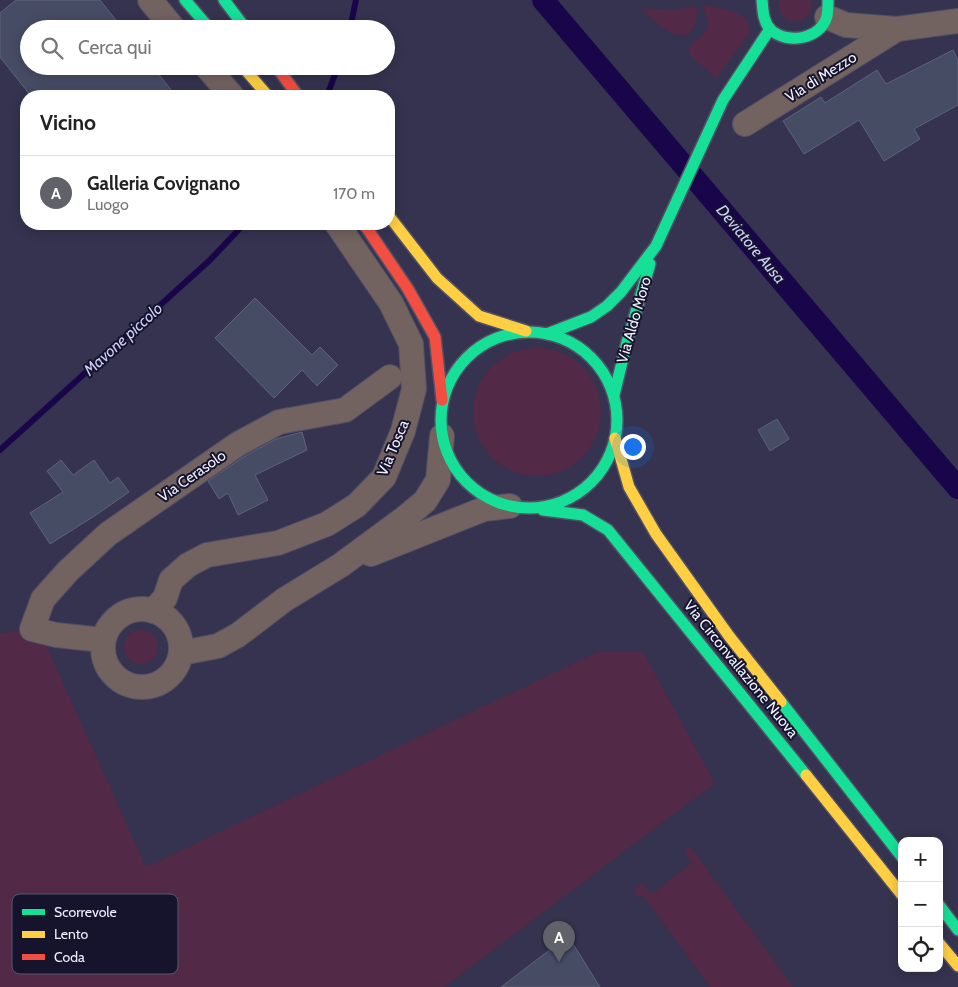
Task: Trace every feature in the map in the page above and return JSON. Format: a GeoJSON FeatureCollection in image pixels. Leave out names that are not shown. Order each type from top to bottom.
{"type":"FeatureCollection","features":[{"type":"Feature","properties":{"kind":"main road"},"geometry":{"type":"LineString","coordinates":[[185,0],[202,20]]}},
{"type":"Feature","properties":{"kind":"main road"},"geometry":{"type":"LineString","coordinates":[[224,0],[239,20]]}},
{"type":"Feature","properties":{"kind":"main road"},"geometry":{"type":"LineString","coordinates":[[759,0],[764,20],[770,29],[786,39],[806,38],[815,33],[822,26],[827,9]]}},
{"type":"Feature","properties":{"kind":"main road"},"geometry":{"type":"LineString","coordinates":[[547,334],[591,317],[607,306],[621,292],[656,246],[723,100],[770,29]]}},
{"type":"Feature","properties":{"kind":"main road"},"geometry":{"type":"LineString","coordinates":[[250,75],[263,90]]}},
{"type":"Feature","properties":{"kind":"main road"},"geometry":{"type":"LineString","coordinates":[[282,75],[293,90]]}},
{"type":"Feature","properties":{"kind":"main road"},"geometry":{"type":"LineString","coordinates":[[395,224],[437,278],[479,316],[530,332]]}},
{"type":"Feature","properties":{"kind":"main road"},"geometry":{"type":"LineString","coordinates":[[368,230],[408,289],[435,337],[442,402],[440,419],[442,436],[447,453],[455,468],[466,482],[486,497],[519,507],[545,507],[562,502],[577,494],[591,483],[602,470],[610,455],[615,438],[617,424],[614,395],[600,367],[589,355],[576,346],[562,338],[547,334],[513,333],[496,338],[481,346],[467,357],[456,370],[442,402]]}},
{"type":"Feature","properties":{"kind":"main road","name":"Via Aldo Moro"},"geometry":{"type":"LineString","coordinates":[[614,395],[634,318],[656,246]]}},
{"type":"Feature","properties":{"kind":"main road","name":"Via Circonvallazione Nuova"},"geometry":{"type":"LineString","coordinates":[[615,438],[629,487],[656,534],[729,636],[898,852]]}},
{"type":"Feature","properties":{"kind":"main road","name":"Via Circonvallazione Nuova"},"geometry":{"type":"LineString","coordinates":[[519,507],[583,515],[608,530],[716,661],[898,890]]}},
{"type":"Feature","properties":{"kind":"main road"},"geometry":{"type":"LineString","coordinates":[[943,911],[958,930]]}},
{"type":"Feature","properties":{"kind":"main road"},"geometry":{"type":"LineString","coordinates":[[943,948],[958,966]]}},
{"type":"Feature","properties":{"kind":"street"},"geometry":{"type":"LineString","coordinates":[[150,0],[167,20]]}},
{"type":"Feature","properties":{"kind":"street","name":"Via di Mezzo"},"geometry":{"type":"LineString","coordinates":[[827,9],[846,25],[897,29],[958,21]]}},
{"type":"Feature","properties":{"kind":"street","name":"Via di Mezzo"},"geometry":{"type":"LineString","coordinates":[[745,124],[897,29]]}},
{"type":"Feature","properties":{"kind":"street"},"geometry":{"type":"LineString","coordinates":[[214,75],[227,90]]}},
{"type":"Feature","properties":{"kind":"street","name":"Via Tosca"},"geometry":{"type":"LineString","coordinates":[[153,611],[165,598],[171,580],[188,565],[207,555],[278,543],[327,524],[357,505],[384,477],[403,431],[414,389],[411,344],[391,303],[341,230]]}},
{"type":"Feature","properties":{"kind":"street","name":"Via Cerasolo"},"geometry":{"type":"LineString","coordinates":[[104,640],[56,635],[32,629],[43,599],[68,571],[116,529],[238,444],[279,422],[345,410],[390,376]]}},
{"type":"Feature","properties":{"kind":"street"},"geometry":{"type":"LineString","coordinates":[[181,653],[218,646],[238,635],[284,600],[341,565],[425,501],[438,480],[442,436]]}},
{"type":"Feature","properties":{"kind":"street"},"geometry":{"type":"LineString","coordinates":[[341,565],[484,509],[519,507]]}},
{"type":"Feature","properties":{"kind":"street"},"geometry":{"type":"LineString","coordinates":[[140,609],[153,611],[167,618],[177,631],[181,642],[181,653],[178,665],[166,679],[148,687],[136,687],[124,683],[113,676],[104,659],[104,640],[108,628],[116,619],[127,612],[140,609]]}},
{"type":"Feature","properties":{"kind":"shaded area"},"geometry":{"type":"Polygon","coordinates":[[[779,0],[811,0],[811,9],[802,20],[788,20],[779,9],[779,0]]]}},
{"type":"Feature","properties":{"kind":"shaded area"},"geometry":{"type":"Polygon","coordinates":[[[704,5],[742,15],[747,20],[749,26],[749,34],[716,78],[689,55],[692,44],[705,33],[708,27],[704,5]]]}},
{"type":"Feature","properties":{"kind":"shaded area"},"geometry":{"type":"Polygon","coordinates":[[[693,6],[697,7],[696,23],[688,35],[674,34],[662,28],[642,8],[675,10],[693,6]]]}},
{"type":"Feature","properties":{"kind":"shaded area"},"geometry":{"type":"Polygon","coordinates":[[[537,348],[550,349],[562,353],[573,358],[583,366],[591,376],[596,387],[600,399],[600,425],[596,437],[591,448],[583,458],[573,466],[562,471],[550,475],[537,476],[524,475],[512,471],[501,466],[491,458],[483,448],[478,437],[474,425],[473,412],[474,399],[478,387],[483,376],[491,366],[501,358],[512,353],[524,349],[537,348]]]}},
{"type":"Feature","properties":{"kind":"shaded area"},"geometry":{"type":"Polygon","coordinates":[[[39,629],[146,867],[598,652],[643,652],[715,783],[444,987],[0,987],[0,633],[39,629]]]}},
{"type":"Feature","properties":{"kind":"shaded area"},"geometry":{"type":"Polygon","coordinates":[[[141,630],[148,631],[153,635],[157,640],[157,654],[153,659],[148,663],[141,664],[134,663],[129,659],[125,654],[124,647],[125,640],[129,635],[134,631],[141,630]]]}},
{"type":"Feature","properties":{"kind":"shaded area"},"geometry":{"type":"Polygon","coordinates":[[[690,846],[793,987],[710,987],[643,895],[639,898],[633,890],[642,883],[651,894],[692,863],[684,851],[690,846]]]}},
{"type":"Feature","properties":{"kind":"building"},"geometry":{"type":"Polygon","coordinates":[[[16,0],[100,0],[116,20],[20,20],[20,75],[159,75],[171,90],[26,90],[0,57],[0,13],[16,0]]]}},
{"type":"Feature","properties":{"kind":"building"},"geometry":{"type":"Polygon","coordinates":[[[953,50],[958,60],[958,105],[914,129],[920,139],[884,161],[859,120],[804,154],[783,121],[821,97],[825,103],[877,70],[886,84],[953,50]]]}},
{"type":"Feature","properties":{"kind":"building"},"geometry":{"type":"Polygon","coordinates":[[[255,298],[312,355],[320,347],[338,365],[317,386],[302,370],[274,398],[215,338],[255,298]]]}},
{"type":"Feature","properties":{"kind":"building"},"geometry":{"type":"Polygon","coordinates":[[[777,419],[789,439],[770,451],[758,430],[777,419]]]}},
{"type":"Feature","properties":{"kind":"building"},"geometry":{"type":"Polygon","coordinates":[[[302,432],[307,450],[255,475],[268,500],[238,515],[228,493],[219,499],[208,481],[245,456],[276,439],[302,432]]]}},
{"type":"Feature","properties":{"kind":"building"},"geometry":{"type":"Polygon","coordinates":[[[61,460],[73,475],[94,460],[110,483],[118,477],[129,492],[50,544],[30,513],[63,492],[47,471],[61,460]]]}},
{"type":"Feature","properties":{"kind":"building"},"geometry":{"type":"Polygon","coordinates":[[[568,936],[600,987],[501,987],[568,936]]]}},
{"type":"Feature","properties":{"kind":"waterway","name":"Mavone piccolo"},"geometry":{"type":"LineString","coordinates":[[352,20],[356,0]]}},
{"type":"Feature","properties":{"kind":"waterway","name":"Deviatore Ausa"},"geometry":{"type":"LineString","coordinates":[[543,0],[958,488]]}},
{"type":"Feature","properties":{"kind":"waterway","name":"Mavone piccolo"},"geometry":{"type":"LineString","coordinates":[[329,90],[335,75]]}},
{"type":"Feature","properties":{"kind":"waterway","name":"Mavone piccolo"},"geometry":{"type":"LineString","coordinates":[[0,450],[210,260],[238,230]]}},
{"type":"Feature","properties":{"kind":"traffic: fast"},"geometry":{"type":"LineString","coordinates":[[185,0],[202,20]]}},
{"type":"Feature","properties":{"kind":"traffic: fast"},"geometry":{"type":"LineString","coordinates":[[224,0],[239,20]]}},
{"type":"Feature","properties":{"kind":"traffic: fast"},"geometry":{"type":"LineString","coordinates":[[762,0],[763,12],[768,27],[778,35],[795,38],[811,34],[824,24],[827,16],[828,0]]}},
{"type":"Feature","properties":{"kind":"traffic: fast"},"geometry":{"type":"LineString","coordinates":[[547,334],[591,317],[607,306],[621,292],[656,246],[723,100],[770,29]]}},
{"type":"Feature","properties":{"kind":"traffic: fast"},"geometry":{"type":"LineString","coordinates":[[614,395],[627,342],[650,264]]}},
{"type":"Feature","properties":{"kind":"traffic: fast"},"geometry":{"type":"LineString","coordinates":[[520,332],[538,332],[571,342],[597,364],[607,378],[613,394],[617,420],[613,446],[607,462],[585,488],[571,498],[555,504],[538,508],[520,508],[487,498],[461,476],[451,462],[445,446],[441,429],[441,411],[451,378],[473,352],[487,342],[503,336],[520,332]]}},
{"type":"Feature","properties":{"kind":"traffic: fast"},"geometry":{"type":"LineString","coordinates":[[543,510],[583,515],[608,530],[806,775]]}},
{"type":"Feature","properties":{"kind":"traffic: fast"},"geometry":{"type":"LineString","coordinates":[[781,702],[898,852]]}},
{"type":"Feature","properties":{"kind":"traffic: fast"},"geometry":{"type":"LineString","coordinates":[[943,910],[958,930]]}},
{"type":"Feature","properties":{"kind":"traffic: slow"},"geometry":{"type":"LineString","coordinates":[[250,75],[263,90]]}},
{"type":"Feature","properties":{"kind":"traffic: slow"},"geometry":{"type":"LineString","coordinates":[[395,224],[437,278],[479,316],[526,331]]}},
{"type":"Feature","properties":{"kind":"traffic: slow"},"geometry":{"type":"LineString","coordinates":[[615,438],[629,487],[656,534],[729,636],[781,702]]}},
{"type":"Feature","properties":{"kind":"traffic: slow"},"geometry":{"type":"LineString","coordinates":[[806,775],[898,890]]}},
{"type":"Feature","properties":{"kind":"traffic: slow"},"geometry":{"type":"LineString","coordinates":[[943,948],[958,966]]}},
{"type":"Feature","properties":{"kind":"traffic: jam"},"geometry":{"type":"LineString","coordinates":[[283,75],[294,90]]}},
{"type":"Feature","properties":{"kind":"traffic: jam"},"geometry":{"type":"LineString","coordinates":[[368,230],[408,289],[435,337],[442,400]]}},
{"type":"Feature","properties":{"kind":"place","name":"Galleria Covignano"},"geometry":{"type":"Point","coordinates":[559,962]}}]}
